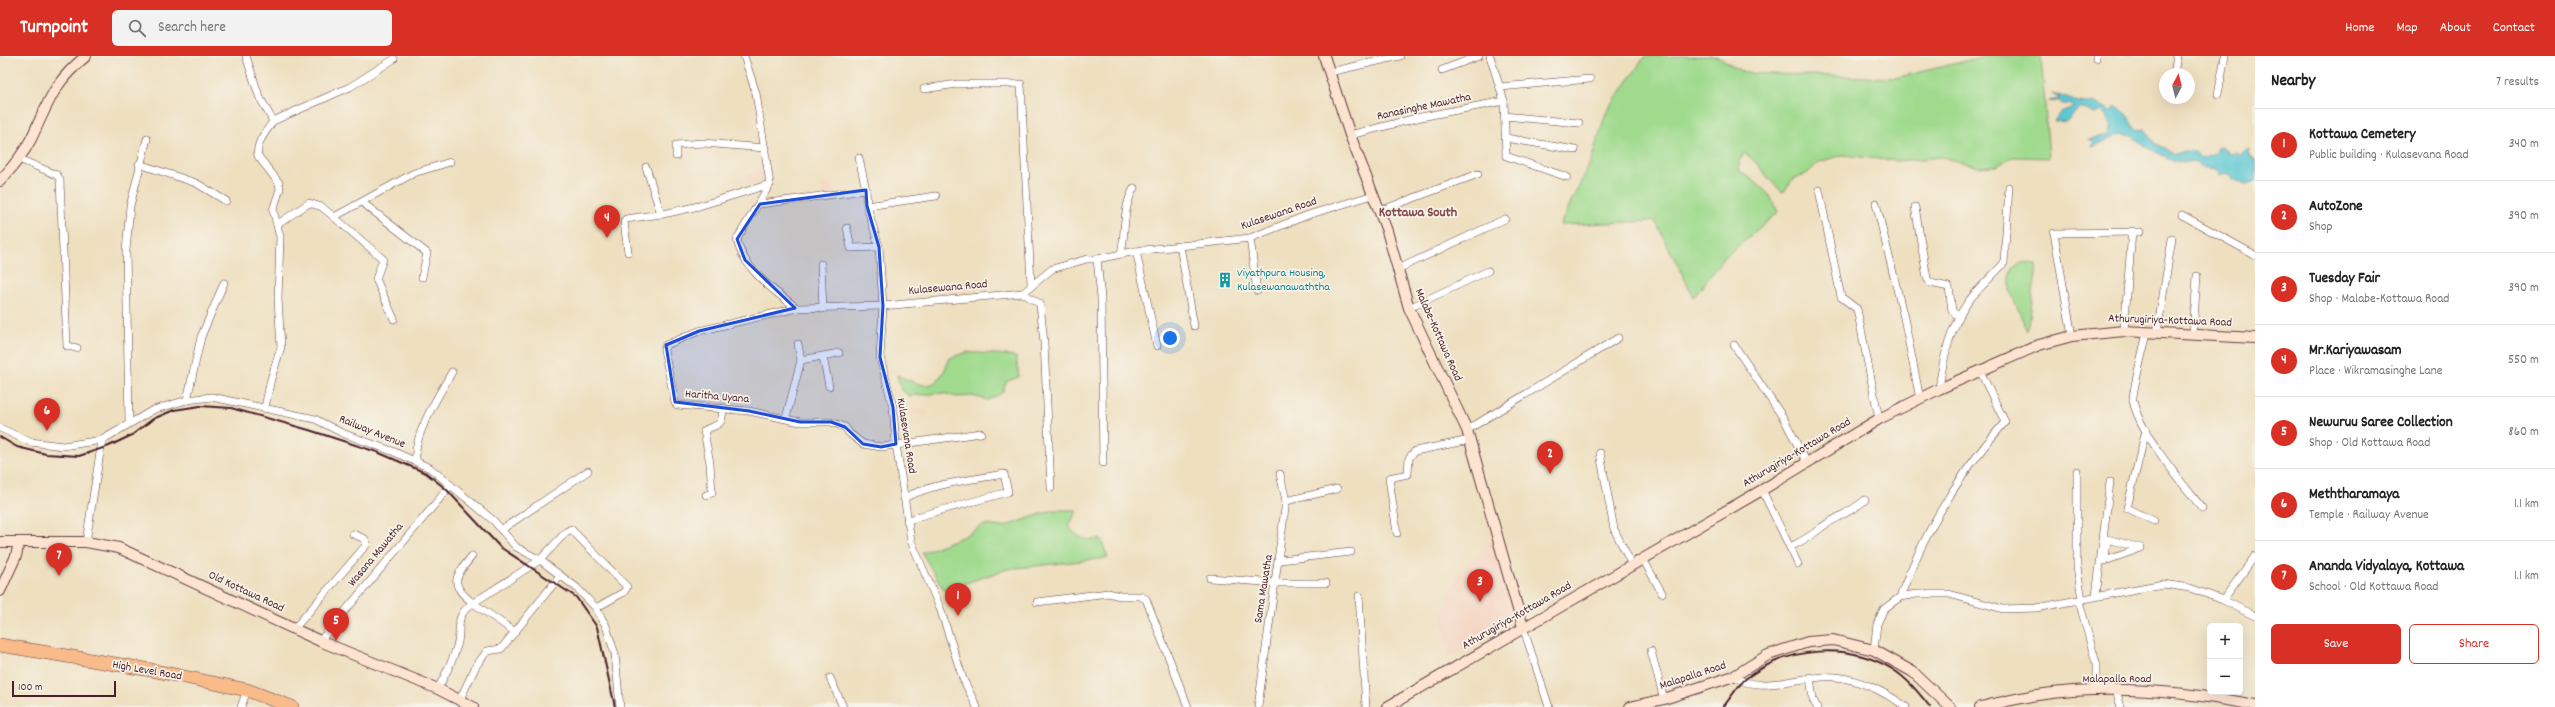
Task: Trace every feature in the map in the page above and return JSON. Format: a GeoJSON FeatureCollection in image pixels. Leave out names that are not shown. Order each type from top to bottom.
{"type":"FeatureCollection","features":[{"type":"Feature","properties":{"kind":"highway","name":"High Level Road"},"geometry":{"type":"LineString","coordinates":[[0,645],[151,670],[277,707]]}},
{"type":"Feature","properties":{"kind":"highway","name":"High Level Road"},"geometry":{"type":"LineString","coordinates":[[0,651],[150,675],[292,707]]}},
{"type":"Feature","properties":{"kind":"main road"},"geometry":{"type":"LineString","coordinates":[[0,181],[20,159],[53,91],[71,68],[86,56]]}},
{"type":"Feature","properties":{"kind":"main road","name":"Malabe-Kottawa Road"},"geometry":{"type":"LineString","coordinates":[[1324,56],[1350,135],[1379,211],[1409,308],[1469,435],[1523,626]]}},
{"type":"Feature","properties":{"kind":"main road","name":"Athurugiriya-Kottawa Road"},"geometry":{"type":"LineString","coordinates":[[1387,707],[1523,626],[1762,490],[1879,419],[1939,389],[2039,345],[2072,336],[2124,331],[2255,338]]}},
{"type":"Feature","properties":{"kind":"main road","name":"Old Kottawa Road"},"geometry":{"type":"LineString","coordinates":[[0,542],[86,542],[119,548],[139,555],[320,641],[438,689],[473,707]]}},
{"type":"Feature","properties":{"kind":"main road"},"geometry":{"type":"LineString","coordinates":[[0,591],[16,556],[19,542]]}},
{"type":"Feature","properties":{"kind":"main road","name":"Malapalla Road"},"geometry":{"type":"LineString","coordinates":[[1630,707],[1664,699],[1734,676],[1768,654],[1808,642],[1833,640],[1874,650],[1913,672],[1950,707]]}},
{"type":"Feature","properties":{"kind":"main road","name":"Malapalla Road"},"geometry":{"type":"LineString","coordinates":[[1980,707],[1996,705],[2037,695],[2096,690],[2199,694],[2255,705]]}},
{"type":"Feature","properties":{"kind":"street"},"geometry":{"type":"LineString","coordinates":[[246,56],[260,96],[274,121]]}},
{"type":"Feature","properties":{"kind":"street"},"geometry":{"type":"LineString","coordinates":[[744,56],[756,93],[770,184],[760,204],[746,222],[737,239],[739,250],[745,260],[767,284],[797,308]]}},
{"type":"Feature","properties":{"kind":"street"},"geometry":{"type":"LineString","coordinates":[[1330,72],[1400,56]]}},
{"type":"Feature","properties":{"kind":"street"},"geometry":{"type":"LineString","coordinates":[[1442,70],[1479,56]]}},
{"type":"Feature","properties":{"kind":"street"},"geometry":{"type":"LineString","coordinates":[[1490,56],[1504,101],[1506,156],[1567,177]]}},
{"type":"Feature","properties":{"kind":"street"},"geometry":{"type":"LineString","coordinates":[[2175,68],[2177,56]]}},
{"type":"Feature","properties":{"kind":"street"},"geometry":{"type":"LineString","coordinates":[[2218,94],[2225,56]]}},
{"type":"Feature","properties":{"kind":"street"},"geometry":{"type":"LineString","coordinates":[[265,407],[271,379],[281,347],[278,299],[278,224],[273,210],[280,189],[279,183],[258,156],[256,150],[274,121],[350,88],[394,59]]}},
{"type":"Feature","properties":{"kind":"street"},"geometry":{"type":"LineString","coordinates":[[1500,87],[1590,79]]}},
{"type":"Feature","properties":{"kind":"street"},"geometry":{"type":"LineString","coordinates":[[924,89],[957,84],[1021,84],[1031,284]]}},
{"type":"Feature","properties":{"kind":"street","name":"Ranasinghe Mawatha"},"geometry":{"type":"LineString","coordinates":[[1350,135],[1421,117],[1504,101]]}},
{"type":"Feature","properties":{"kind":"street"},"geometry":{"type":"LineString","coordinates":[[1504,116],[1579,123]]}},
{"type":"Feature","properties":{"kind":"street"},"geometry":{"type":"LineString","coordinates":[[1506,138],[1575,150]]}},
{"type":"Feature","properties":{"kind":"street"},"geometry":{"type":"LineString","coordinates":[[129,423],[126,251],[130,206],[147,139]]}},
{"type":"Feature","properties":{"kind":"street"},"geometry":{"type":"LineString","coordinates":[[676,156],[676,145],[703,143],[765,148]]}},
{"type":"Feature","properties":{"kind":"street","name":"Kulasevana Road"},"geometry":{"type":"LineString","coordinates":[[859,158],[866,190],[867,206],[879,247],[883,306],[880,357],[893,407],[896,444],[911,541],[940,608],[963,679],[977,707]]}},
{"type":"Feature","properties":{"kind":"street"},"geometry":{"type":"LineString","coordinates":[[20,159],[57,175],[60,180],[67,346],[77,348]]}},
{"type":"Feature","properties":{"kind":"street"},"geometry":{"type":"LineString","coordinates":[[334,218],[414,173],[450,162]]}},
{"type":"Feature","properties":{"kind":"street"},"geometry":{"type":"LineString","coordinates":[[140,164],[196,183],[226,201]]}},
{"type":"Feature","properties":{"kind":"street"},"geometry":{"type":"LineString","coordinates":[[646,167],[664,214]]}},
{"type":"Feature","properties":{"kind":"street"},"geometry":{"type":"LineString","coordinates":[[1379,211],[1478,174]]}},
{"type":"Feature","properties":{"kind":"street"},"geometry":{"type":"LineString","coordinates":[[628,252],[624,222],[626,219],[664,214],[738,196],[770,184]]}},
{"type":"Feature","properties":{"kind":"street"},"geometry":{"type":"LineString","coordinates":[[1121,254],[1125,238],[1124,219],[1134,188]]}},
{"type":"Feature","properties":{"kind":"street"},"geometry":{"type":"LineString","coordinates":[[1939,389],[1942,362],[1952,332],[1968,301],[2004,263],[2009,188]]}},
{"type":"Feature","properties":{"kind":"street"},"geometry":{"type":"LineString","coordinates":[[760,204],[866,190]]}},
{"type":"Feature","properties":{"kind":"street"},"geometry":{"type":"LineString","coordinates":[[1819,190],[1841,297],[1857,309],[1879,419]]}},
{"type":"Feature","properties":{"kind":"street","name":"Kulasewana Road"},"geometry":{"type":"LineString","coordinates":[[797,308],[823,309],[883,306],[1023,293],[1031,284],[1052,269],[1087,259],[1097,259],[1136,251],[1250,238],[1308,215],[1373,195]]}},
{"type":"Feature","properties":{"kind":"street"},"geometry":{"type":"LineString","coordinates":[[867,206],[936,196]]}},
{"type":"Feature","properties":{"kind":"street"},"geometry":{"type":"LineString","coordinates":[[278,224],[309,203],[322,207],[383,259],[376,279],[394,319]]}},
{"type":"Feature","properties":{"kind":"street"},"geometry":{"type":"LineString","coordinates":[[363,203],[427,253],[422,277]]}},
{"type":"Feature","properties":{"kind":"street"},"geometry":{"type":"LineString","coordinates":[[1876,203],[1904,318],[1920,399]]}},
{"type":"Feature","properties":{"kind":"street"},"geometry":{"type":"LineString","coordinates":[[1915,207],[1927,278],[1930,283],[1949,287],[1952,311],[1960,317]]}},
{"type":"Feature","properties":{"kind":"street"},"geometry":{"type":"LineString","coordinates":[[2182,215],[2255,256]]}},
{"type":"Feature","properties":{"kind":"street"},"geometry":{"type":"LineString","coordinates":[[1398,269],[1505,219]]}},
{"type":"Feature","properties":{"kind":"street"},"geometry":{"type":"LineString","coordinates":[[847,228],[851,248],[879,247]]}},
{"type":"Feature","properties":{"kind":"street"},"geometry":{"type":"LineString","coordinates":[[2072,336],[2054,233],[2136,231],[2124,331]]}},
{"type":"Feature","properties":{"kind":"street"},"geometry":{"type":"LineString","coordinates":[[1250,238],[1257,291]]}},
{"type":"Feature","properties":{"kind":"street"},"geometry":{"type":"LineString","coordinates":[[2172,239],[2152,332],[2133,400],[2146,430],[2172,471],[2202,508]]}},
{"type":"Feature","properties":{"kind":"street"},"geometry":{"type":"LineString","coordinates":[[1180,246],[1194,326]]}},
{"type":"Feature","properties":{"kind":"street"},"geometry":{"type":"LineString","coordinates":[[1136,251],[1156,346]]}},
{"type":"Feature","properties":{"kind":"street"},"geometry":{"type":"LineString","coordinates":[[1097,259],[1101,298],[1103,463]]}},
{"type":"Feature","properties":{"kind":"street"},"geometry":{"type":"LineString","coordinates":[[821,264],[823,309]]}},
{"type":"Feature","properties":{"kind":"street"},"geometry":{"type":"LineString","coordinates":[[1409,308],[1488,272]]}},
{"type":"Feature","properties":{"kind":"street"},"geometry":{"type":"LineString","coordinates":[[2193,334],[2197,276]]}},
{"type":"Feature","properties":{"kind":"street"},"geometry":{"type":"LineString","coordinates":[[187,400],[201,337],[224,283]]}},
{"type":"Feature","properties":{"kind":"street"},"geometry":{"type":"LineString","coordinates":[[1023,293],[1040,304],[1044,343],[1051,488]]}},
{"type":"Feature","properties":{"kind":"street","name":"Haritha Uyana"},"geometry":{"type":"LineString","coordinates":[[797,308],[699,331],[666,345],[664,350],[675,402],[677,405],[723,408],[786,418],[800,422],[831,422],[845,427],[848,433],[863,444],[881,447],[981,433]]}},
{"type":"Feature","properties":{"kind":"street"},"geometry":{"type":"LineString","coordinates":[[1397,533],[1389,478],[1408,474],[1409,458],[1415,451],[1469,435],[1618,338]]}},
{"type":"Feature","properties":{"kind":"street"},"geometry":{"type":"LineString","coordinates":[[786,418],[801,360],[798,344]]}},
{"type":"Feature","properties":{"kind":"street"},"geometry":{"type":"LineString","coordinates":[[1734,345],[1784,419],[1807,463]]}},
{"type":"Feature","properties":{"kind":"street"},"geometry":{"type":"LineString","coordinates":[[801,360],[823,358],[839,353]]}},
{"type":"Feature","properties":{"kind":"street"},"geometry":{"type":"LineString","coordinates":[[823,358],[829,386]]}},
{"type":"Feature","properties":{"kind":"street"},"geometry":{"type":"LineString","coordinates":[[1900,597],[1910,570],[1957,480],[1978,452],[2005,422],[1980,371]]}},
{"type":"Feature","properties":{"kind":"street"},"geometry":{"type":"LineString","coordinates":[[418,462],[415,456],[426,418],[452,372]]}},
{"type":"Feature","properties":{"kind":"street","name":"Railway Avenue"},"geometry":{"type":"LineString","coordinates":[[0,428],[30,442],[56,445],[102,440],[153,410],[187,400],[212,397],[265,407],[315,419],[342,433],[418,462],[430,468],[494,521],[516,547],[540,560],[577,588],[596,608],[606,626],[615,654],[620,707]]}},
{"type":"Feature","properties":{"kind":"street"},"geometry":{"type":"LineString","coordinates":[[706,495],[712,494],[710,463],[704,431],[718,425],[722,419],[723,408]]}},
{"type":"Feature","properties":{"kind":"street"},"geometry":{"type":"LineString","coordinates":[[2146,430],[2127,508],[2154,521]]}},
{"type":"Feature","properties":{"kind":"street"},"geometry":{"type":"LineString","coordinates":[[86,542],[102,440]]}},
{"type":"Feature","properties":{"kind":"street"},"geometry":{"type":"LineString","coordinates":[[1600,453],[1614,529],[1632,565]]}},
{"type":"Feature","properties":{"kind":"street"},"geometry":{"type":"LineString","coordinates":[[2078,470],[2077,567],[2081,600],[2096,664],[2096,690]]}},
{"type":"Feature","properties":{"kind":"street"},"geometry":{"type":"LineString","coordinates":[[501,530],[588,471]]}},
{"type":"Feature","properties":{"kind":"street"},"geometry":{"type":"LineString","coordinates":[[904,498],[915,492],[947,484],[1004,474],[1008,492],[920,516],[907,521]]}},
{"type":"Feature","properties":{"kind":"street","name":"Sama Mawatha"},"geometry":{"type":"LineString","coordinates":[[1258,707],[1277,583],[1286,501],[1280,474]]}},
{"type":"Feature","properties":{"kind":"street"},"geometry":{"type":"LineString","coordinates":[[2102,563],[2110,482]]}},
{"type":"Feature","properties":{"kind":"street","name":"Wasana Mawatha"},"geometry":{"type":"LineString","coordinates":[[320,641],[451,485]]}},
{"type":"Feature","properties":{"kind":"street"},"geometry":{"type":"LineString","coordinates":[[1286,501],[1337,489]]}},
{"type":"Feature","properties":{"kind":"street"},"geometry":{"type":"LineString","coordinates":[[1762,490],[1798,564]]}},
{"type":"Feature","properties":{"kind":"street"},"geometry":{"type":"LineString","coordinates":[[1790,547],[1813,536],[1823,527],[1850,513],[1865,500]]}},
{"type":"Feature","properties":{"kind":"street"},"geometry":{"type":"LineString","coordinates":[[438,689],[457,648],[459,620],[464,609],[540,560],[566,532],[571,529],[627,587],[624,592],[596,608]]}},
{"type":"Feature","properties":{"kind":"street"},"geometry":{"type":"LineString","coordinates":[[294,629],[367,544],[365,539],[353,534]]}},
{"type":"Feature","properties":{"kind":"street"},"geometry":{"type":"LineString","coordinates":[[2096,596],[2102,563],[2107,538],[2141,548],[2102,563]]}},
{"type":"Feature","properties":{"kind":"street"},"geometry":{"type":"LineString","coordinates":[[1280,560],[1351,552]]}},
{"type":"Feature","properties":{"kind":"street"},"geometry":{"type":"LineString","coordinates":[[472,556],[462,569],[456,581],[459,591],[515,632]]}},
{"type":"Feature","properties":{"kind":"street"},"geometry":{"type":"LineString","coordinates":[[2224,600],[2255,556]]}},
{"type":"Feature","properties":{"kind":"street"},"geometry":{"type":"LineString","coordinates":[[1643,559],[1662,593]]}},
{"type":"Feature","properties":{"kind":"street"},"geometry":{"type":"LineString","coordinates":[[460,699],[476,666],[487,651],[501,649],[560,576]]}},
{"type":"Feature","properties":{"kind":"street"},"geometry":{"type":"LineString","coordinates":[[1210,578],[1277,583],[1326,583]]}},
{"type":"Feature","properties":{"kind":"street"},"geometry":{"type":"LineString","coordinates":[[1874,650],[1877,624],[1884,609],[1900,597],[1916,594],[1949,594],[2003,609],[2036,608],[2163,584],[2190,588],[2224,600],[2255,616]]}},
{"type":"Feature","properties":{"kind":"street"},"geometry":{"type":"LineString","coordinates":[[1037,602],[1108,594],[1120,596],[1140,596],[1146,599],[1188,707]]}},
{"type":"Feature","properties":{"kind":"street"},"geometry":{"type":"LineString","coordinates":[[1359,596],[1366,707]]}},
{"type":"Feature","properties":{"kind":"street"},"geometry":{"type":"LineString","coordinates":[[1523,626],[1549,707]]}},
{"type":"Feature","properties":{"kind":"street"},"geometry":{"type":"LineString","coordinates":[[1651,651],[1664,699]]}},
{"type":"Feature","properties":{"kind":"street"},"geometry":{"type":"LineString","coordinates":[[1734,676],[1742,683],[1764,685],[1810,677],[1836,677],[1881,690],[1906,707]]}},
{"type":"Feature","properties":{"kind":"street"},"geometry":{"type":"LineString","coordinates":[[1810,677],[1813,700],[1817,707]]}},
{"type":"Feature","properties":{"kind":"street"},"geometry":{"type":"LineString","coordinates":[[830,678],[843,707]]}},
{"type":"Feature","properties":{"kind":"street"},"geometry":{"type":"LineString","coordinates":[[2116,690],[2121,707]]}},
{"type":"Feature","properties":{"kind":"highlighted area"},"geometry":{"type":"Polygon","coordinates":[[[866,190],[867,206],[879,247],[883,306],[880,357],[893,407],[896,444],[881,447],[863,444],[845,427],[831,422],[800,422],[749,411],[675,402],[666,345],[699,331],[795,308],[745,260],[737,239],[760,204],[866,190]]]}},
{"type":"Feature","properties":{"kind":"shaded area"},"geometry":{"type":"Polygon","coordinates":[[[763,169],[766,180],[749,185],[745,175],[763,169]]]}},
{"type":"Feature","properties":{"kind":"shaded area"},"geometry":{"type":"Polygon","coordinates":[[[833,184],[835,192],[823,194],[821,185],[833,184]]]}},
{"type":"Feature","properties":{"kind":"shaded area"},"geometry":{"type":"Polygon","coordinates":[[[911,409],[927,409],[927,415],[911,413],[911,409]]]}},
{"type":"Feature","properties":{"kind":"shaded area"},"geometry":{"type":"Polygon","coordinates":[[[1495,536],[1519,619],[1451,657],[1444,636],[1443,613],[1449,591],[1459,573],[1495,536]]]}},
{"type":"Feature","properties":{"kind":"green space"},"geometry":{"type":"Polygon","coordinates":[[[1645,56],[1718,56],[1744,73],[1895,78],[1987,56],[2041,56],[2049,158],[2016,157],[1995,166],[1979,167],[1941,157],[1897,161],[1843,155],[1819,162],[1808,173],[1794,178],[1783,192],[1772,183],[1749,156],[1744,153],[1739,161],[1739,170],[1757,183],[1767,193],[1778,212],[1725,257],[1694,297],[1655,221],[1560,225],[1590,163],[1606,113],[1645,56]]]}},
{"type":"Feature","properties":{"kind":"green space"},"geometry":{"type":"Polygon","coordinates":[[[2023,262],[2037,264],[2028,331],[2010,291],[2010,278],[2013,268],[2023,262]]]}},
{"type":"Feature","properties":{"kind":"green space"},"geometry":{"type":"Polygon","coordinates":[[[967,352],[1016,357],[1019,377],[1007,381],[1002,393],[988,400],[972,396],[957,397],[942,393],[910,396],[901,390],[897,375],[916,383],[924,385],[930,384],[935,382],[940,377],[950,358],[967,352]]]}},
{"type":"Feature","properties":{"kind":"green space"},"geometry":{"type":"Polygon","coordinates":[[[1053,510],[1077,510],[1069,526],[1082,538],[1091,540],[1101,539],[1108,558],[1008,569],[944,590],[922,553],[964,536],[984,525],[1003,527],[1053,510]]]}},
{"type":"Feature","properties":{"kind":"water"},"geometry":{"type":"Polygon","coordinates":[[[2052,93],[2079,102],[2095,102],[2113,112],[2115,106],[2127,114],[2132,125],[2138,130],[2145,129],[2155,145],[2166,148],[2173,154],[2192,151],[2201,158],[2217,152],[2217,147],[2222,146],[2229,154],[2237,153],[2238,156],[2249,149],[2250,156],[2255,161],[2255,181],[2246,184],[2233,179],[2230,175],[2219,174],[2217,169],[2200,167],[2196,163],[2175,161],[2145,147],[2140,141],[2131,136],[2122,134],[2092,147],[2094,141],[2088,139],[2109,135],[2110,122],[2107,117],[2102,111],[2095,114],[2080,107],[2067,121],[2054,122],[2061,113],[2073,108],[2071,105],[2063,105],[2060,101],[2049,100],[2060,98],[2052,93]]]}},
{"type":"Feature","properties":{"kind":"railway"},"geometry":{"type":"LineString","coordinates":[[0,437],[17,447],[46,454],[79,456],[109,446],[132,435],[153,419],[174,410],[200,406],[231,408],[309,430],[377,452],[426,473],[446,489],[500,547],[576,597],[597,627],[615,707]]}},
{"type":"Feature","properties":{"kind":"railway"},"geometry":{"type":"LineString","coordinates":[[1723,707],[1744,680],[1764,667],[1781,659],[1800,654],[1818,652],[1838,652],[1875,660],[1892,669],[1908,681],[1930,707]]}},
{"type":"Feature","properties":{"kind":"place","name":"Mr.Kariyawasam"},"geometry":{"type":"Point","coordinates":[607,238]}},
{"type":"Feature","properties":{"kind":"place","name":"Viyathpura Housing, Kulasewanawaththa"},"geometry":{"type":"Point","coordinates":[1225,280]}},
{"type":"Feature","properties":{"kind":"place","name":"Meththaramaya"},"geometry":{"type":"Point","coordinates":[47,431]}},
{"type":"Feature","properties":{"kind":"place","name":"AutoZone"},"geometry":{"type":"Point","coordinates":[1550,474]}},
{"type":"Feature","properties":{"kind":"place","name":"Ananda Vidyalaya, Kottawa"},"geometry":{"type":"Point","coordinates":[59,576]}},
{"type":"Feature","properties":{"kind":"place","name":"Tuesday Fair"},"geometry":{"type":"Point","coordinates":[1480,602]}},
{"type":"Feature","properties":{"kind":"place","name":"Kottawa Cemetery"},"geometry":{"type":"Point","coordinates":[958,616]}},
{"type":"Feature","properties":{"kind":"place","name":"Newuruu Saree Collection"},"geometry":{"type":"Point","coordinates":[336,641]}},
{"type":"Feature","properties":{"kind":"district","name":"Kottawa South"},"geometry":{"type":"Point","coordinates":[1418,213]}}]}
